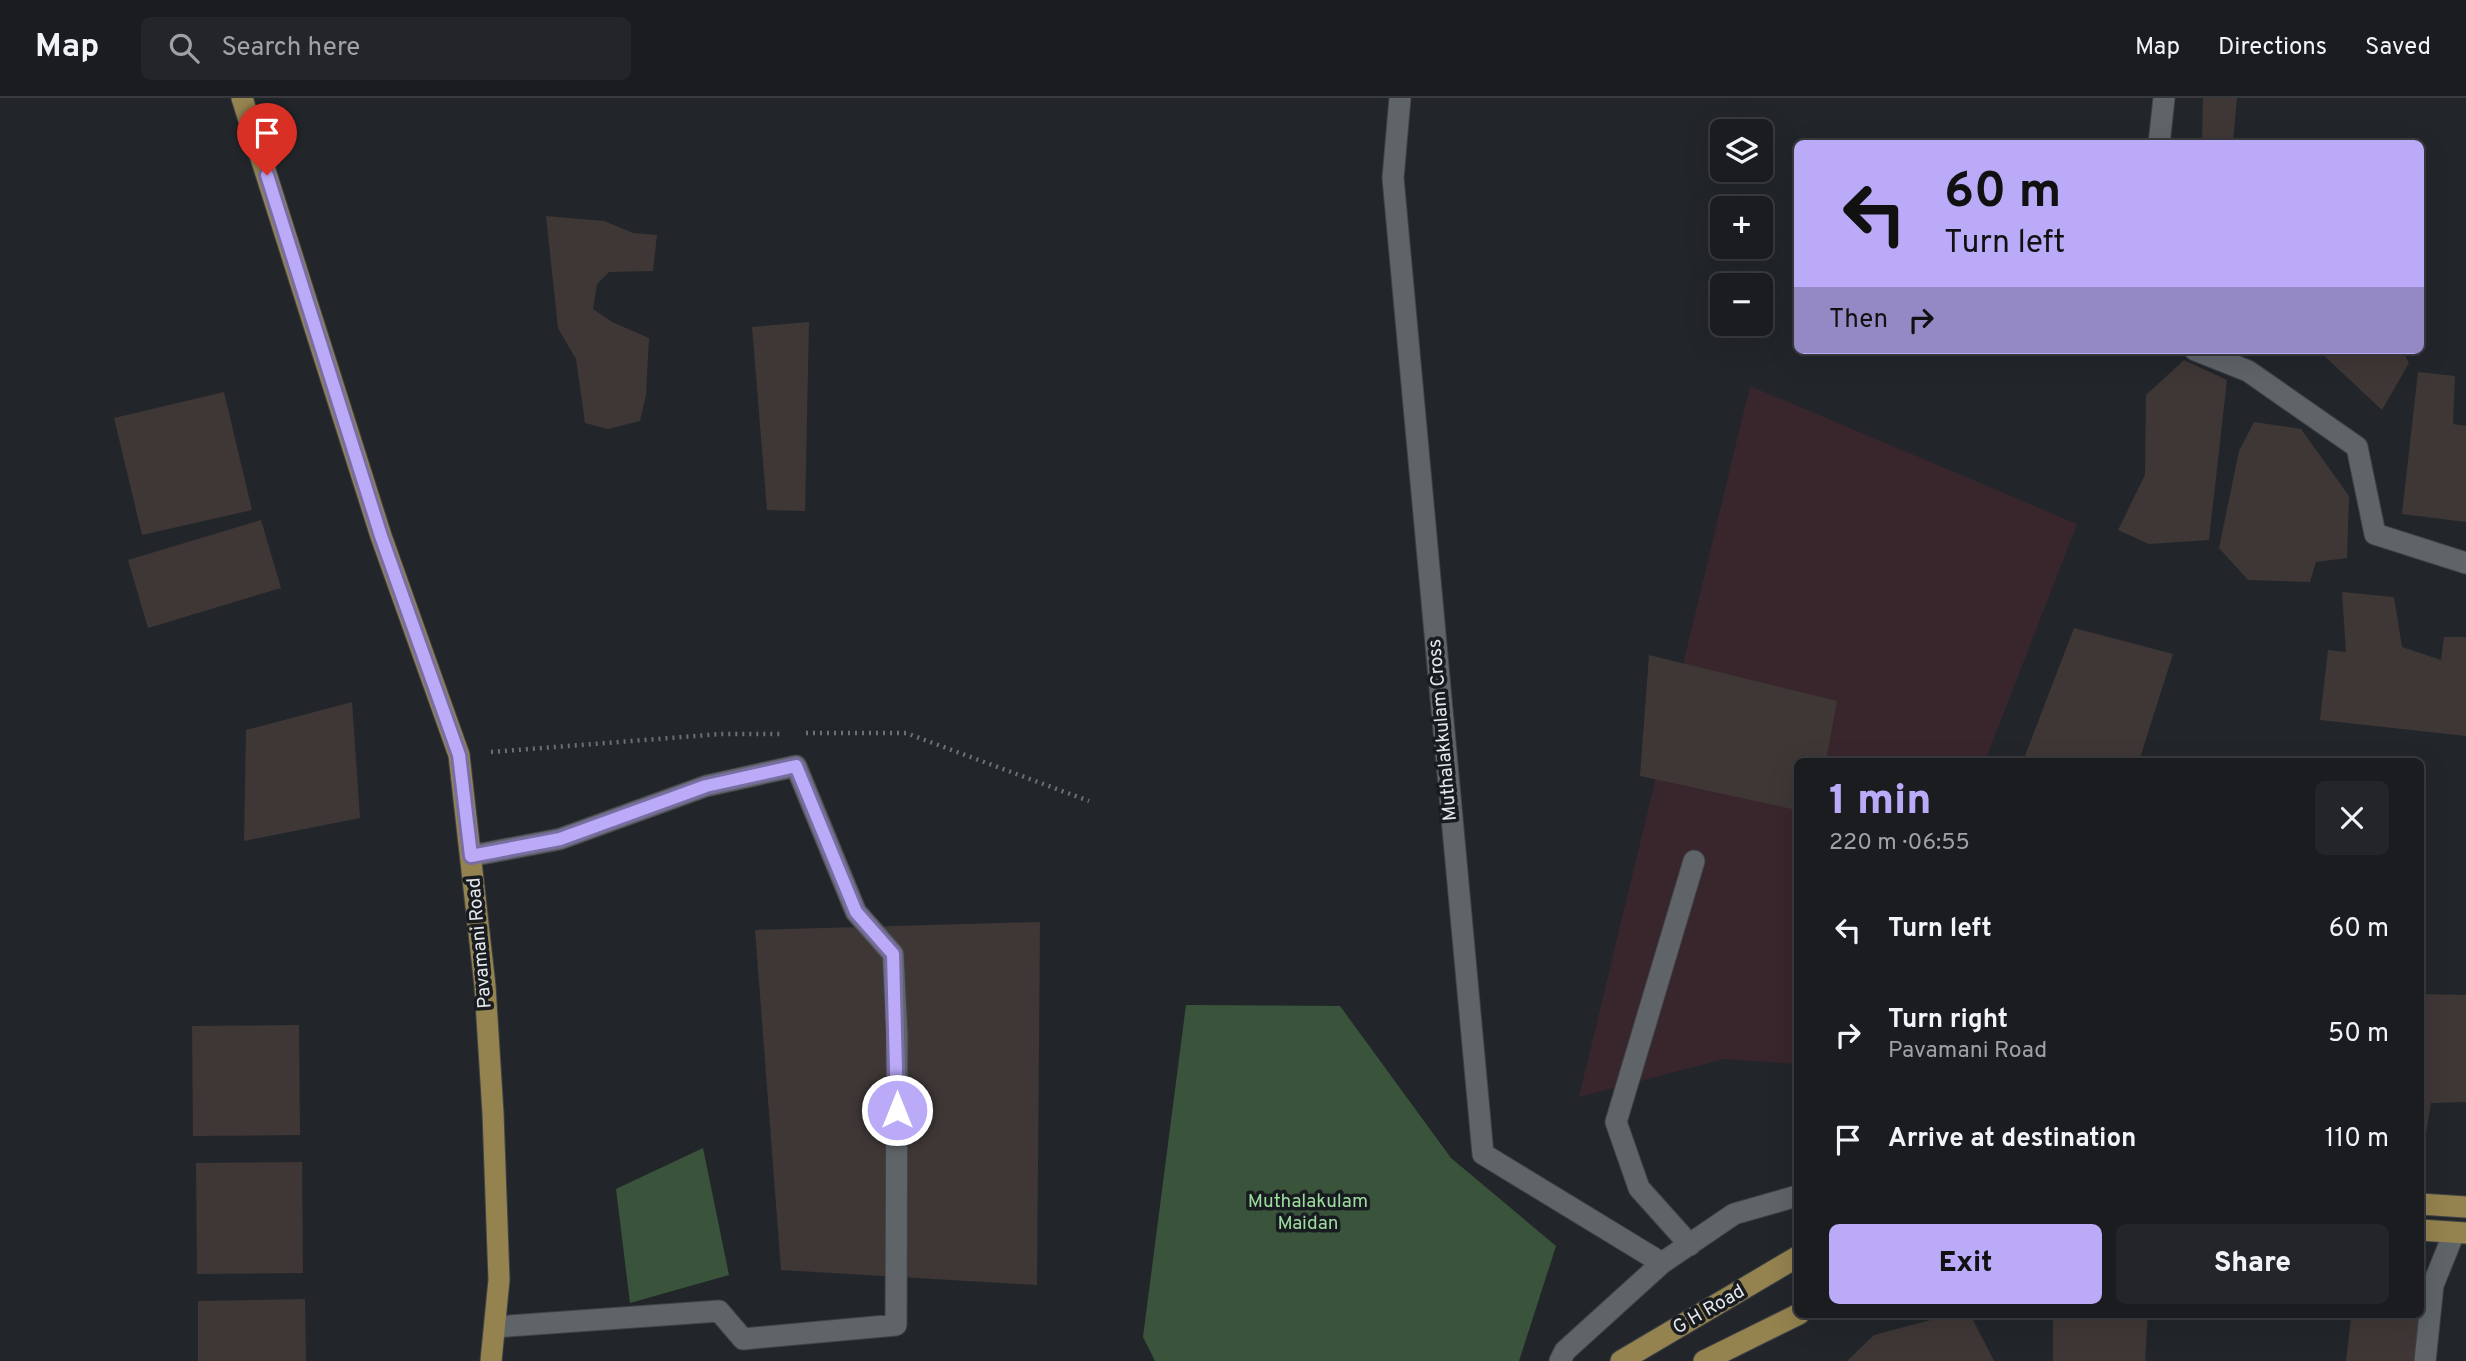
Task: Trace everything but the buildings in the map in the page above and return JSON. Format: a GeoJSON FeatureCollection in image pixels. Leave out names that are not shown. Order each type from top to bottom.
{"type":"FeatureCollection","features":[{"type":"Feature","properties":{"kind":"main road","name":"Pavamani Road"},"geometry":{"type":"LineString","coordinates":[[242,98],[381,536],[459,755],[485,986],[493,1113],[499,1280],[491,1361]]}},
{"type":"Feature","properties":{"kind":"main road"},"geometry":{"type":"LineString","coordinates":[[2424,1204],[2466,1207]]}},
{"type":"Feature","properties":{"kind":"main road"},"geometry":{"type":"LineString","coordinates":[[2424,1230],[2460,1233]]}},
{"type":"Feature","properties":{"kind":"main road","name":"G H Road"},"geometry":{"type":"LineString","coordinates":[[1621,1361],[1794,1259]]}},
{"type":"Feature","properties":{"kind":"main road"},"geometry":{"type":"LineString","coordinates":[[1704,1361],[1794,1316]]}},
{"type":"Feature","properties":{"kind":"street","name":"Muthalakkulam Cross"},"geometry":{"type":"LineString","coordinates":[[1400,98],[1393,178],[1483,1154],[1662,1263]]}},
{"type":"Feature","properties":{"kind":"street"},"geometry":{"type":"LineString","coordinates":[[2159,140],[2164,98]]}},
{"type":"Feature","properties":{"kind":"street"},"geometry":{"type":"LineString","coordinates":[[2205,354],[2248,371],[2357,447],[2375,534],[2466,563]]}},
{"type":"Feature","properties":{"kind":"street"},"geometry":{"type":"LineString","coordinates":[[471,856],[560,839],[706,786],[796,766],[856,912],[893,954],[897,1035],[896,1325],[743,1339],[719,1311],[495,1327]]}},
{"type":"Feature","properties":{"kind":"street"},"geometry":{"type":"LineString","coordinates":[[1690,1245],[1639,1188],[1616,1122],[1695,861]]}},
{"type":"Feature","properties":{"kind":"street"},"geometry":{"type":"LineString","coordinates":[[1560,1361],[1565,1351],[1662,1263],[1734,1214],[1794,1197]]}},
{"type":"Feature","properties":{"kind":"street"},"geometry":{"type":"LineString","coordinates":[[2425,1361],[2433,1285],[2460,1233]]}},
{"type":"Feature","properties":{"kind":"shaded area"},"geometry":{"type":"Polygon","coordinates":[[[1750,386],[2077,524],[1986,758],[1794,758],[1794,1064],[1724,1059],[1579,1097],[1750,386]]]}},
{"type":"Feature","properties":{"kind":"green space","name":"Muthalakulam Maidan"},"geometry":{"type":"Polygon","coordinates":[[[1186,1005],[1340,1006],[1451,1158],[1556,1246],[1519,1361],[1155,1361],[1143,1337],[1186,1005]]]}},
{"type":"Feature","properties":{"kind":"green space"},"geometry":{"type":"Polygon","coordinates":[[[703,1148],[729,1275],[630,1303],[616,1189],[703,1148]]]}},
{"type":"Feature","properties":{"kind":"route"},"geometry":{"type":"LineString","coordinates":[[267,175],[381,536],[459,755],[471,856],[560,839],[706,786],[796,766],[856,912],[893,954],[897,1110]]}}]}
